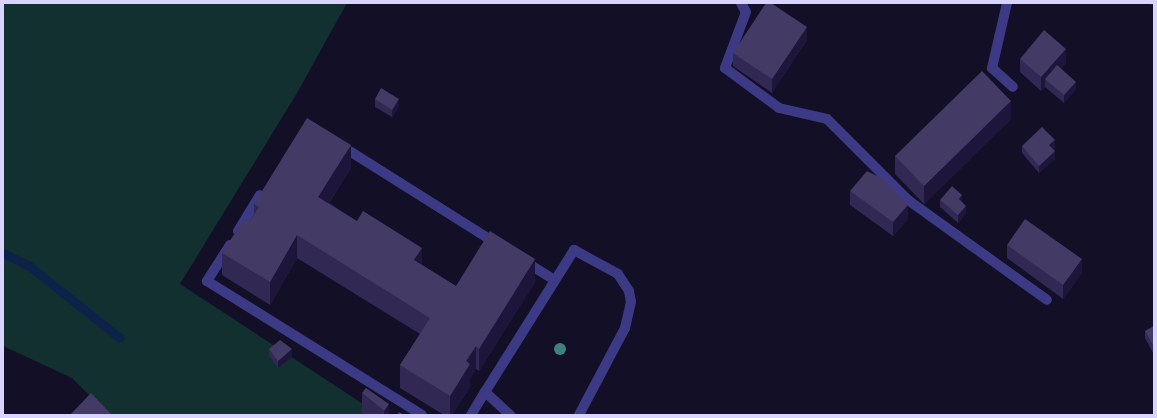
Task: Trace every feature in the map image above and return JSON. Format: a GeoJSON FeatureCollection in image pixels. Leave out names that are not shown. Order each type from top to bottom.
{"type":"FeatureCollection","features":[{"type":"Feature","properties":{"kind":"lane"},"geometry":{"type":"LineString","coordinates":[[741,3],[746,12],[725,68],[779,108],[827,119],[908,200],[1047,300]]}},
{"type":"Feature","properties":{"kind":"lane"},"geometry":{"type":"LineString","coordinates":[[1007,3],[992,68],[1013,87]]}},
{"type":"Feature","properties":{"kind":"lane"},"geometry":{"type":"LineString","coordinates":[[332,140],[555,280]]}},
{"type":"Feature","properties":{"kind":"lane"},"geometry":{"type":"LineString","coordinates":[[264,189],[207,281],[422,415]]}},
{"type":"Feature","properties":{"kind":"lane"},"geometry":{"type":"LineString","coordinates":[[471,415],[574,250],[618,274],[631,297],[630,314],[625,328],[579,415]]}},
{"type":"Feature","properties":{"kind":"lane"},"geometry":{"type":"LineString","coordinates":[[485,392],[510,415]]}},
{"type":"Feature","properties":{"kind":"green space"},"geometry":{"type":"Polygon","coordinates":[[[3,3],[347,3],[297,93],[180,284],[380,415],[109,415],[72,378],[3,346],[3,3]]]}},
{"type":"Feature","properties":{"kind":"building"},"geometry":{"type":"Polygon","coordinates":[[[766,3],[771,3],[807,27],[772,79],[733,53],[766,3]]]}},
{"type":"Feature","properties":{"kind":"building"},"geometry":{"type":"Polygon","coordinates":[[[1044,30],[1066,49],[1041,77],[1020,59],[1044,30]]]}},
{"type":"Feature","properties":{"kind":"building"},"geometry":{"type":"Polygon","coordinates":[[[1057,65],[1076,82],[1064,95],[1045,79],[1057,65]]]}},
{"type":"Feature","properties":{"kind":"building"},"geometry":{"type":"Polygon","coordinates":[[[982,71],[1011,101],[924,186],[895,156],[982,71]]]}},
{"type":"Feature","properties":{"kind":"building"},"geometry":{"type":"Polygon","coordinates":[[[381,88],[399,99],[392,110],[375,99],[381,88]]]}},
{"type":"Feature","properties":{"kind":"building"},"geometry":{"type":"Polygon","coordinates":[[[307,118],[351,145],[318,197],[357,221],[363,211],[422,248],[414,260],[456,286],[490,231],[535,259],[479,349],[476,346],[466,361],[470,364],[450,396],[400,365],[430,318],[297,235],[270,282],[222,253],[244,219],[249,222],[259,207],[254,204],[307,118]]]}},
{"type":"Feature","properties":{"kind":"building"},"geometry":{"type":"Polygon","coordinates":[[[1042,127],[1055,140],[1049,145],[1055,151],[1039,166],[1022,146],[1042,127]]]}},
{"type":"Feature","properties":{"kind":"building"},"geometry":{"type":"Polygon","coordinates":[[[867,171],[883,179],[908,205],[893,222],[850,191],[867,171]]]}},
{"type":"Feature","properties":{"kind":"building"},"geometry":{"type":"Polygon","coordinates":[[[952,186],[962,195],[959,199],[966,206],[958,215],[940,200],[952,186]]]}},
{"type":"Feature","properties":{"kind":"building"},"geometry":{"type":"Polygon","coordinates":[[[1025,219],[1082,259],[1063,285],[1007,245],[1025,219]]]}},
{"type":"Feature","properties":{"kind":"building"},"geometry":{"type":"Polygon","coordinates":[[[1154,326],[1154,347],[1145,331],[1154,326]]]}},
{"type":"Feature","properties":{"kind":"building"},"geometry":{"type":"Polygon","coordinates":[[[280,340],[292,349],[278,361],[269,349],[280,340]]]}},
{"type":"Feature","properties":{"kind":"building"},"geometry":{"type":"Polygon","coordinates":[[[366,388],[389,404],[384,411],[362,393],[366,388]]]}},
{"type":"Feature","properties":{"kind":"building"},"geometry":{"type":"Polygon","coordinates":[[[91,393],[112,415],[70,415],[91,393]]]}},
{"type":"Feature","properties":{"kind":"building"},"geometry":{"type":"Polygon","coordinates":[[[399,412],[404,415],[397,415],[399,412]]]}},
{"type":"Feature","properties":{"kind":"waterway"},"geometry":{"type":"LineString","coordinates":[[3,253],[28,265],[120,338]]}}]}
